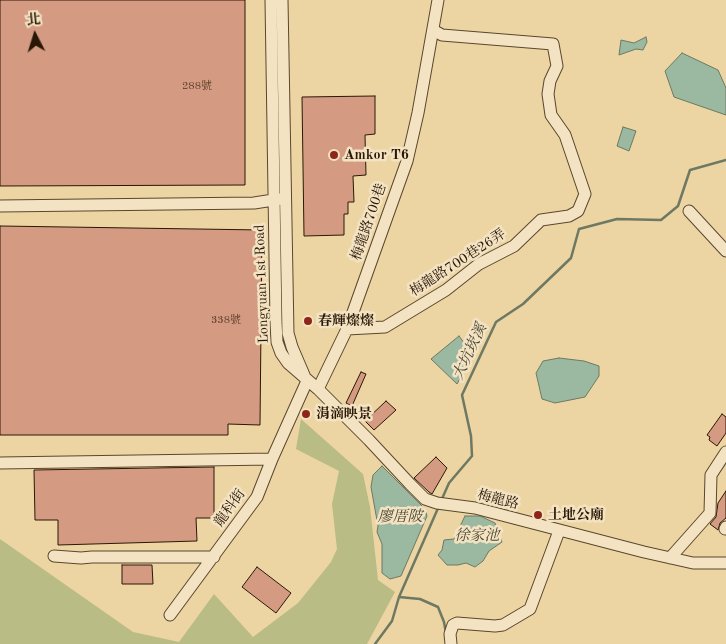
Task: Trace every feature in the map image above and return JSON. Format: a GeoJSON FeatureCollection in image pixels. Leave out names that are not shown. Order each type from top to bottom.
{"type":"FeatureCollection","features":[{"type":"Feature","properties":{"kind":"street","name":"Longyuan 1st Road"},"geometry":{"type":"LineString","coordinates":[[271,0],[279,199],[288,333],[292,347],[308,381]]}},
{"type":"Feature","properties":{"kind":"street","name":"Longyuan 1st Road"},"geometry":{"type":"LineString","coordinates":[[279,199],[282,0]]}},
{"type":"Feature","properties":{"kind":"street","name":"梅龍路700巷"},"geometry":{"type":"LineString","coordinates":[[318,389],[347,329],[407,161],[418,113],[438,0]]}},
{"type":"Feature","properties":{"kind":"street","name":"梅龍路700巷26弄"},"geometry":{"type":"LineString","coordinates":[[347,329],[385,327],[446,290],[479,264],[514,246],[541,220],[569,216],[578,211],[585,194],[565,135],[551,115],[548,94],[550,81],[557,66],[553,44],[442,35],[432,30]]}},
{"type":"Feature","properties":{"kind":"street"},"geometry":{"type":"LineString","coordinates":[[0,206],[254,203],[279,199]]}},
{"type":"Feature","properties":{"kind":"street"},"geometry":{"type":"LineString","coordinates":[[689,211],[726,251]]}},
{"type":"Feature","properties":{"kind":"street","name":"梅龍路"},"geometry":{"type":"LineString","coordinates":[[308,381],[370,440],[425,499],[441,504],[475,508],[693,563],[726,563]]}},
{"type":"Feature","properties":{"kind":"street","name":"龍科街"},"geometry":{"type":"LineString","coordinates":[[170,615],[257,497],[272,459],[308,381]]}},
{"type":"Feature","properties":{"kind":"street"},"geometry":{"type":"LineString","coordinates":[[670,558],[710,512],[711,475],[726,452]]}},
{"type":"Feature","properties":{"kind":"street"},"geometry":{"type":"LineString","coordinates":[[0,464],[272,459]]}},
{"type":"Feature","properties":{"kind":"street"},"geometry":{"type":"LineString","coordinates":[[451,644],[450,634],[453,625],[457,623],[504,625],[530,609],[559,530]]}},
{"type":"Feature","properties":{"kind":"street"},"geometry":{"type":"LineString","coordinates":[[54,556],[81,558],[214,557]]}},
{"type":"Feature","properties":{"kind":"shaded area"},"geometry":{"type":"Polygon","coordinates":[[[301,419],[363,474],[370,507],[378,580],[395,592],[367,644],[0,644],[0,539],[133,632],[179,642],[214,594],[253,637],[298,603],[331,562],[337,549],[332,504],[339,471],[296,449],[301,419]]]}},
{"type":"Feature","properties":{"kind":"water"},"geometry":{"type":"Polygon","coordinates":[[[646,37],[647,42],[643,50],[636,49],[619,55],[621,40],[634,43],[646,37]]]}},
{"type":"Feature","properties":{"kind":"water"},"geometry":{"type":"Polygon","coordinates":[[[682,53],[718,70],[726,88],[726,115],[674,97],[665,71],[682,53]]]}},
{"type":"Feature","properties":{"kind":"water"},"geometry":{"type":"Polygon","coordinates":[[[623,127],[636,131],[629,151],[617,146],[623,127]]]}},
{"type":"Feature","properties":{"kind":"water"},"geometry":{"type":"Polygon","coordinates":[[[459,336],[473,355],[457,384],[431,359],[459,336]]]}},
{"type":"Feature","properties":{"kind":"water"},"geometry":{"type":"Polygon","coordinates":[[[559,358],[584,361],[599,366],[599,376],[585,397],[555,403],[542,399],[536,373],[543,361],[559,358]]]}},
{"type":"Feature","properties":{"kind":"water","name":"廖厝陂"},"geometry":{"type":"Polygon","coordinates":[[[382,466],[425,509],[427,516],[401,576],[390,579],[382,573],[382,544],[377,532],[378,526],[371,487],[373,475],[382,466]]]}},
{"type":"Feature","properties":{"kind":"water","name":"徐家池"},"geometry":{"type":"Polygon","coordinates":[[[465,516],[480,516],[495,523],[502,542],[489,551],[483,561],[475,567],[466,563],[447,565],[438,555],[442,550],[444,540],[454,539],[465,516]]]}},
{"type":"Feature","properties":{"kind":"building"},"geometry":{"type":"Polygon","coordinates":[[[0,0],[245,0],[245,185],[0,186],[0,0]]]}},
{"type":"Feature","properties":{"kind":"building","name":"Amkor T6"},"geometry":{"type":"Polygon","coordinates":[[[375,96],[375,134],[365,135],[366,175],[353,176],[354,202],[348,202],[348,214],[344,214],[344,235],[304,236],[302,97],[375,96]]]}},
{"type":"Feature","properties":{"kind":"building"},"geometry":{"type":"Polygon","coordinates":[[[0,226],[262,230],[260,425],[228,424],[228,435],[0,435],[0,226]]]}},
{"type":"Feature","properties":{"kind":"building"},"geometry":{"type":"Polygon","coordinates":[[[361,372],[366,374],[352,406],[346,403],[361,372]]]}},
{"type":"Feature","properties":{"kind":"building"},"geometry":{"type":"Polygon","coordinates":[[[386,401],[396,410],[374,430],[365,421],[386,401]]]}},
{"type":"Feature","properties":{"kind":"building"},"geometry":{"type":"Polygon","coordinates":[[[722,414],[726,417],[726,433],[717,446],[709,440],[710,437],[707,435],[722,414]]]}},
{"type":"Feature","properties":{"kind":"building"},"geometry":{"type":"Polygon","coordinates":[[[436,457],[447,468],[432,494],[414,478],[436,457]]]}},
{"type":"Feature","properties":{"kind":"building"},"geometry":{"type":"Polygon","coordinates":[[[214,467],[214,518],[196,518],[197,541],[58,545],[58,520],[35,520],[34,470],[214,467]]]}},
{"type":"Feature","properties":{"kind":"building"},"geometry":{"type":"Polygon","coordinates":[[[726,491],[726,518],[720,523],[718,530],[710,524],[716,517],[718,503],[726,491]]]}},
{"type":"Feature","properties":{"kind":"building"},"geometry":{"type":"Polygon","coordinates":[[[122,565],[152,565],[153,584],[122,584],[122,565]]]}},
{"type":"Feature","properties":{"kind":"building"},"geometry":{"type":"Polygon","coordinates":[[[257,567],[291,593],[276,613],[242,587],[257,567]]]}},
{"type":"Feature","properties":{"kind":"waterway","name":"大坑崁溪"},"geometry":{"type":"LineString","coordinates":[[441,501],[449,483],[472,456],[471,436],[462,395],[496,322],[523,304],[571,258],[579,229],[617,219],[661,220],[678,206],[690,170],[726,160]]}},
{"type":"Feature","properties":{"kind":"waterway","name":"大坑崁溪"},"geometry":{"type":"LineString","coordinates":[[375,644],[392,621],[399,597],[439,506]]}},
{"type":"Feature","properties":{"kind":"waterway"},"geometry":{"type":"LineString","coordinates":[[399,597],[420,599],[438,607],[446,633]]}},
{"type":"Feature","properties":{"kind":"place","name":"Amkor T6"},"geometry":{"type":"Point","coordinates":[334,155]}},
{"type":"Feature","properties":{"kind":"place","name":"春輝燦燦"},"geometry":{"type":"Point","coordinates":[308,321]}},
{"type":"Feature","properties":{"kind":"place","name":"涓滴映景"},"geometry":{"type":"Point","coordinates":[306,414]}},
{"type":"Feature","properties":{"kind":"place","name":"土地公廟"},"geometry":{"type":"Point","coordinates":[538,515]}}]}
